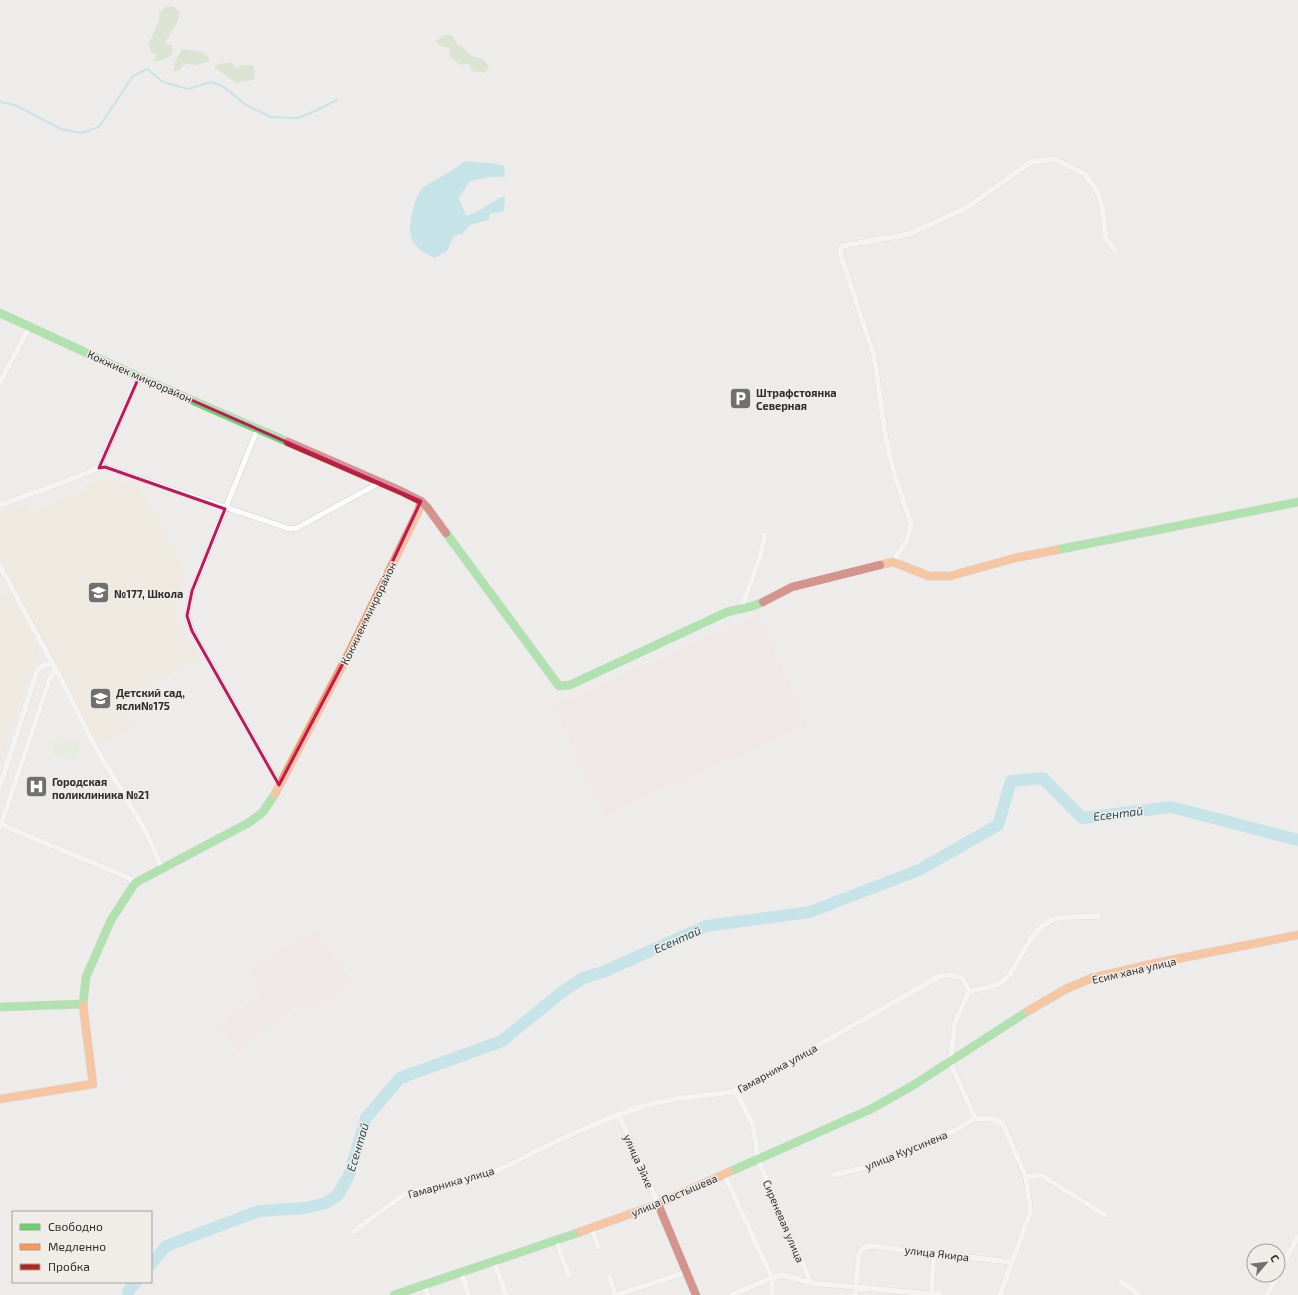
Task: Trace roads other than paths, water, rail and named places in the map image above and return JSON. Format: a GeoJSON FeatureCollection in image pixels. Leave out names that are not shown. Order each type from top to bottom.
{"type":"FeatureCollection","features":[{"type":"Feature","properties":{"kind":"street"},"geometry":{"type":"LineString","coordinates":[[893,562],[907,540],[911,524],[894,474],[886,439],[874,356],[840,253],[842,246],[908,234],[966,208],[1031,162],[1054,159],[1085,174],[1097,191],[1102,206],[1106,239],[1115,250]]}},
{"type":"Feature","properties":{"kind":"street","name":"Кокжиек микрорайон"},"geometry":{"type":"LineString","coordinates":[[0,313],[139,377],[381,482],[421,501],[419,510],[350,651],[279,786],[263,812],[250,822],[135,883],[111,920],[86,976],[83,1004],[93,1084],[0,1099]]}},
{"type":"Feature","properties":{"kind":"street"},"geometry":{"type":"LineString","coordinates":[[0,382],[30,326]]}},
{"type":"Feature","properties":{"kind":"street"},"geometry":{"type":"LineString","coordinates":[[99,468],[139,377]]}},
{"type":"Feature","properties":{"kind":"street"},"geometry":{"type":"LineString","coordinates":[[258,428],[192,591],[189,599],[187,616],[195,637],[279,786]]}},
{"type":"Feature","properties":{"kind":"street"},"geometry":{"type":"LineString","coordinates":[[0,505],[105,467],[225,509],[290,529],[297,528],[381,482]]}},
{"type":"Feature","properties":{"kind":"street"},"geometry":{"type":"LineString","coordinates":[[421,501],[427,507],[553,679],[560,686],[570,685],[727,612],[762,602],[792,586],[893,562],[929,576],[950,576],[1023,557],[1298,502]]}},
{"type":"Feature","properties":{"kind":"street"},"geometry":{"type":"LineString","coordinates":[[741,609],[760,557],[765,536]]}},
{"type":"Feature","properties":{"kind":"street"},"geometry":{"type":"LineString","coordinates":[[0,566],[55,667],[96,749],[146,832],[162,868]]}},
{"type":"Feature","properties":{"kind":"street"},"geometry":{"type":"LineString","coordinates":[[0,786],[37,671],[42,665],[47,663],[55,667]]}},
{"type":"Feature","properties":{"kind":"street"},"geometry":{"type":"LineString","coordinates":[[55,667],[0,826],[129,878],[135,883]]}},
{"type":"Feature","properties":{"kind":"street"},"geometry":{"type":"LineString","coordinates":[[1000,1295],[1030,1213],[1026,1177],[1003,1124],[994,1118],[975,1118],[946,1064],[955,1023],[969,991],[998,984],[1006,978],[1027,944],[1042,927],[1052,921],[1074,917],[1087,918],[1099,916]]}},
{"type":"Feature","properties":{"kind":"street","name":"Есим хана улица"},"geometry":{"type":"LineString","coordinates":[[946,1064],[1044,1001],[1066,989],[1092,978],[1156,963],[1298,935]]}},
{"type":"Feature","properties":{"kind":"street","name":"Гамарника улица"},"geometry":{"type":"LineString","coordinates":[[354,1231],[402,1196],[451,1181],[469,1179],[494,1171],[571,1135],[619,1115],[641,1107],[663,1102],[736,1091],[940,976],[952,975],[963,979],[969,991]]}},
{"type":"Feature","properties":{"kind":"street"},"geometry":{"type":"LineString","coordinates":[[0,1007],[83,1004]]}},
{"type":"Feature","properties":{"kind":"street","name":"улица Постышева"},"geometry":{"type":"LineString","coordinates":[[394,1295],[658,1204],[871,1109],[912,1086],[946,1064]]}},
{"type":"Feature","properties":{"kind":"street","name":"Сиреневая улица"},"geometry":{"type":"LineString","coordinates":[[736,1091],[753,1125],[758,1160],[811,1283]]}},
{"type":"Feature","properties":{"kind":"street","name":"улица Эйхе"},"geometry":{"type":"LineString","coordinates":[[619,1115],[696,1295]]}},
{"type":"Feature","properties":{"kind":"street","name":"улица Куусинена"},"geometry":{"type":"LineString","coordinates":[[834,1175],[867,1166],[956,1130],[975,1118]]}},
{"type":"Feature","properties":{"kind":"street"},"geometry":{"type":"LineString","coordinates":[[724,1174],[773,1278],[772,1295]]}},
{"type":"Feature","properties":{"kind":"street"},"geometry":{"type":"LineString","coordinates":[[1026,1177],[1041,1175],[1105,1215]]}},
{"type":"Feature","properties":{"kind":"street"},"geometry":{"type":"LineString","coordinates":[[592,1228],[598,1247]]}},
{"type":"Feature","properties":{"kind":"street"},"geometry":{"type":"LineString","coordinates":[[1286,1259],[1298,1236]]}},
{"type":"Feature","properties":{"kind":"street"},"geometry":{"type":"LineString","coordinates":[[556,1240],[569,1276]]}},
{"type":"Feature","properties":{"kind":"street","name":"улица Якира"},"geometry":{"type":"LineString","coordinates":[[856,1288],[859,1254],[863,1248],[870,1246],[1012,1262]]}},
{"type":"Feature","properties":{"kind":"street"},"geometry":{"type":"LineString","coordinates":[[931,1294],[934,1253]]}},
{"type":"Feature","properties":{"kind":"street"},"geometry":{"type":"LineString","coordinates":[[494,1261],[506,1295]]}},
{"type":"Feature","properties":{"kind":"street"},"geometry":{"type":"LineString","coordinates":[[461,1272],[468,1295]]}},
{"type":"Feature","properties":{"kind":"street"},"geometry":{"type":"LineString","coordinates":[[610,1278],[615,1295],[687,1272]]}},
{"type":"Feature","properties":{"kind":"street","name":"Сиреневая улица"},"geometry":{"type":"LineString","coordinates":[[773,1278],[783,1276],[811,1283],[941,1295]]}},
{"type":"Feature","properties":{"kind":"street"},"geometry":{"type":"LineString","coordinates":[[731,1295],[773,1278]]}},
{"type":"Feature","properties":{"kind":"street"},"geometry":{"type":"LineString","coordinates":[[1121,1281],[1139,1295]]}},
{"type":"Feature","properties":{"kind":"street"},"geometry":{"type":"LineString","coordinates":[[1267,1295],[1274,1283]]}},
{"type":"Feature","properties":{"kind":"street"},"geometry":{"type":"LineString","coordinates":[[424,1284],[428,1295]]}},
{"type":"Feature","properties":{"kind":"street"},"geometry":{"type":"LineString","coordinates":[[855,1295],[856,1288]]}},
{"type":"Feature","properties":{"kind":"water"},"geometry":{"type":"Polygon","coordinates":[[[465,161],[491,163],[504,166],[505,177],[490,177],[470,181],[459,198],[466,216],[480,210],[501,197],[505,197],[504,211],[490,214],[489,220],[470,225],[462,234],[454,236],[447,251],[435,258],[420,250],[412,240],[410,226],[415,202],[417,196],[424,187],[465,161]]]}},
{"type":"Feature","properties":{"kind":"waterway"},"geometry":{"type":"LineString","coordinates":[[0,102],[15,105],[61,129],[82,133],[99,127],[133,76],[147,69],[163,82],[188,89],[211,82],[224,87],[246,105],[271,117],[298,118],[337,100]]}},
{"type":"Feature","properties":{"kind":"waterway","name":"Есентай"},"geometry":{"type":"LineString","coordinates":[[152,1263],[166,1246],[259,1211],[305,1208],[326,1203],[338,1195],[349,1175],[366,1118],[400,1078],[502,1041],[562,992],[583,978],[603,972],[706,926],[810,912],[919,870],[998,825],[1011,781],[1043,778],[1082,818],[1171,807],[1298,840]]}},
{"type":"Feature","properties":{"kind":"waterway","name":"Есентай"},"geometry":{"type":"LineString","coordinates":[[128,1295],[129,1290],[135,1283]]}},
{"type":"Feature","properties":{"kind":"place","name":"Штрафстоянка Северная"},"geometry":{"type":"Point","coordinates":[740,398]}},
{"type":"Feature","properties":{"kind":"place","name":"№177, Школа"},"geometry":{"type":"Point","coordinates":[99,593]}},
{"type":"Feature","properties":{"kind":"place","name":"Детский сад, ясли№175"},"geometry":{"type":"Point","coordinates":[100,698]}},
{"type":"Feature","properties":{"kind":"place","name":"Городская поликлиника №21"},"geometry":{"type":"Point","coordinates":[36,787]}}]}
